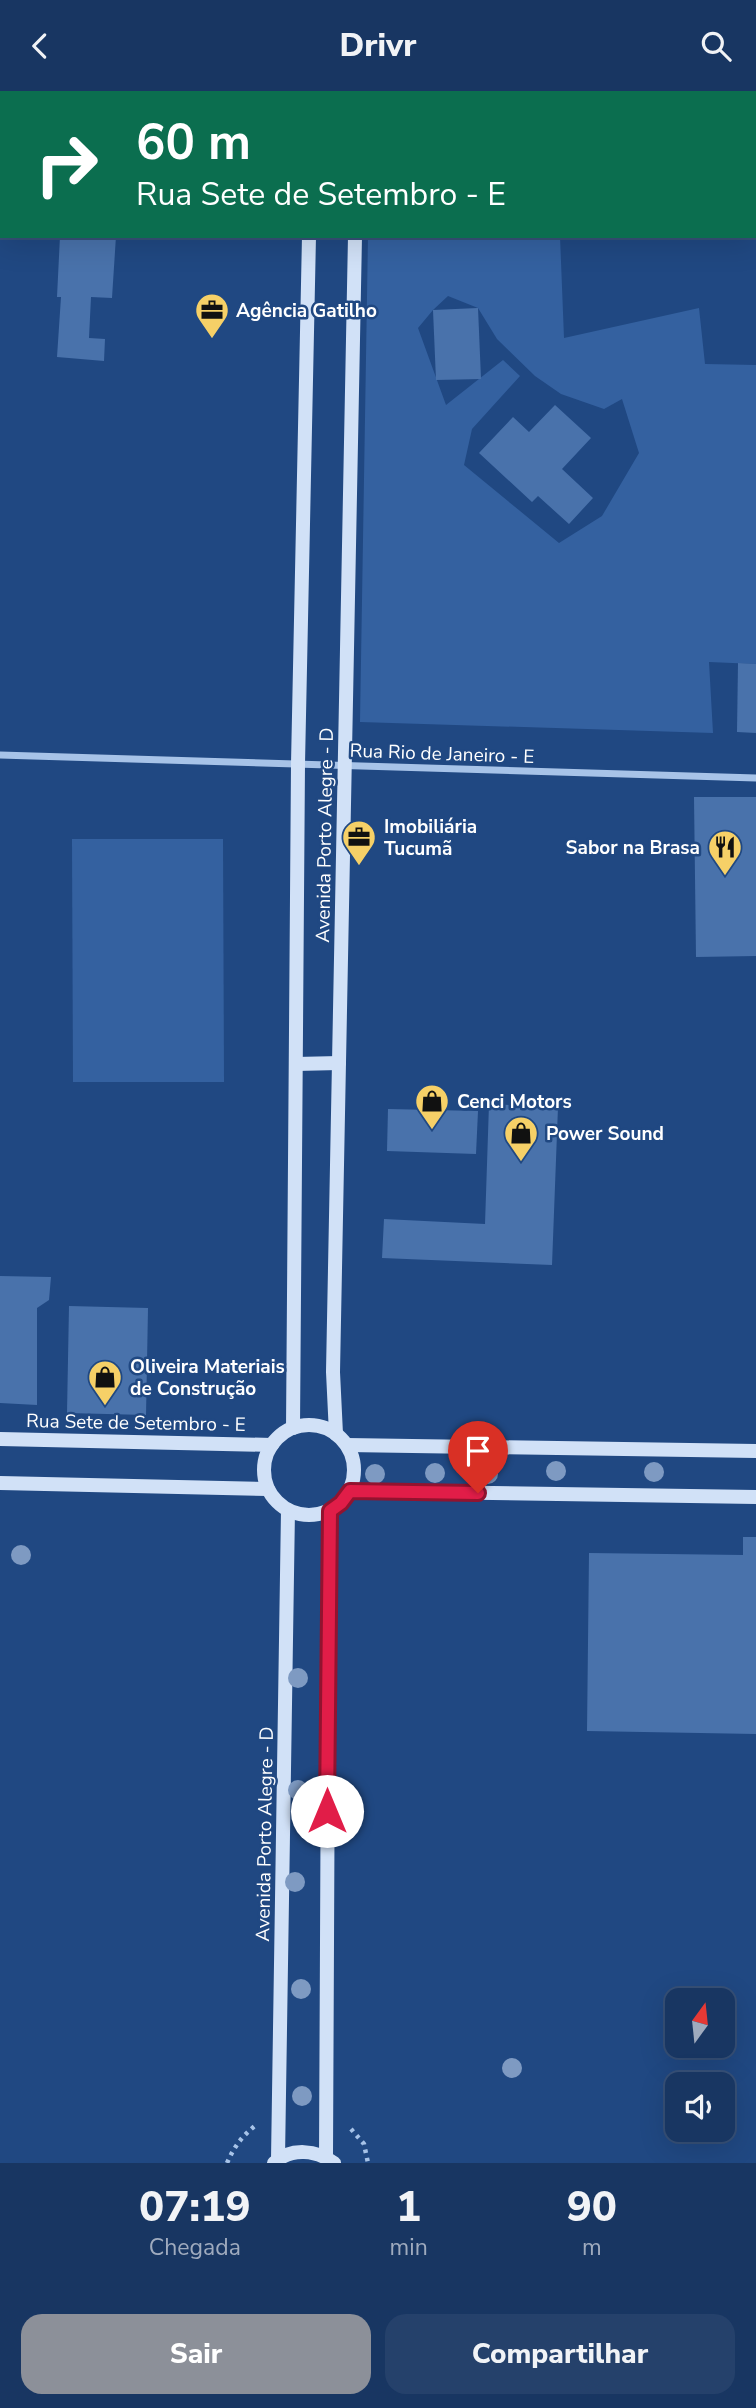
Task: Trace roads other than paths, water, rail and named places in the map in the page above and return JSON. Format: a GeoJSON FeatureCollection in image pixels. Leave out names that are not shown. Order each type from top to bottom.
{"type":"FeatureCollection","features":[{"type":"Feature","properties":{"kind":"street","name":"Avenida Porto Alegre - D"},"geometry":{"type":"LineString","coordinates":[[293,1429],[298,764],[309,238]]}},
{"type":"Feature","properties":{"kind":"street","name":"Avenida Porto Alegre - D"},"geometry":{"type":"LineString","coordinates":[[341,1440],[333,1372],[355,238]]}},
{"type":"Feature","properties":{"kind":"street","name":"Rua Rio de Janeiro - E"},"geometry":{"type":"LineString","coordinates":[[0,755],[756,778]]}},
{"type":"Feature","properties":{"kind":"street"},"geometry":{"type":"LineString","coordinates":[[296,1064],[339,1063]]}},
{"type":"Feature","properties":{"kind":"street"},"geometry":{"type":"LineString","coordinates":[[341,1440],[354,1468],[350,1491],[341,1503],[330,1511],[316,1515],[288,1510],[276,1501],[268,1489],[264,1474],[266,1458],[272,1445],[281,1435],[293,1429],[315,1426],[341,1440],[756,1451]]}},
{"type":"Feature","properties":{"kind":"street","name":"Rua Sete de Setembro - E"},"geometry":{"type":"LineString","coordinates":[[0,1439],[272,1445]]}},
{"type":"Feature","properties":{"kind":"street"},"geometry":{"type":"LineString","coordinates":[[0,1483],[268,1489]]}},
{"type":"Feature","properties":{"kind":"street"},"geometry":{"type":"LineString","coordinates":[[350,1491],[756,1497]]}},
{"type":"Feature","properties":{"kind":"street","name":"Avenida Porto Alegre - D"},"geometry":{"type":"LineString","coordinates":[[276,2161],[279,2114],[288,1510]]}},
{"type":"Feature","properties":{"kind":"street"},"geometry":{"type":"LineString","coordinates":[[276,2161],[302,2152],[310,2152],[330,2160],[330,1511]]}},
{"type":"Feature","properties":{"kind":"place","name":"Agência Gatilho"},"geometry":{"type":"Point","coordinates":[212,340]}},
{"type":"Feature","properties":{"kind":"place","name":"Imobiliária Tucumã"},"geometry":{"type":"Point","coordinates":[359,867]}},
{"type":"Feature","properties":{"kind":"place","name":"Sabor na Brasa"},"geometry":{"type":"Point","coordinates":[725,877]}},
{"type":"Feature","properties":{"kind":"place","name":"Cenci Motors"},"geometry":{"type":"Point","coordinates":[432,1131]}},
{"type":"Feature","properties":{"kind":"place","name":"Power Sound"},"geometry":{"type":"Point","coordinates":[521,1163]}},
{"type":"Feature","properties":{"kind":"place","name":"Oliveira Materiais de Construção"},"geometry":{"type":"Point","coordinates":[105,1407]}}]}
